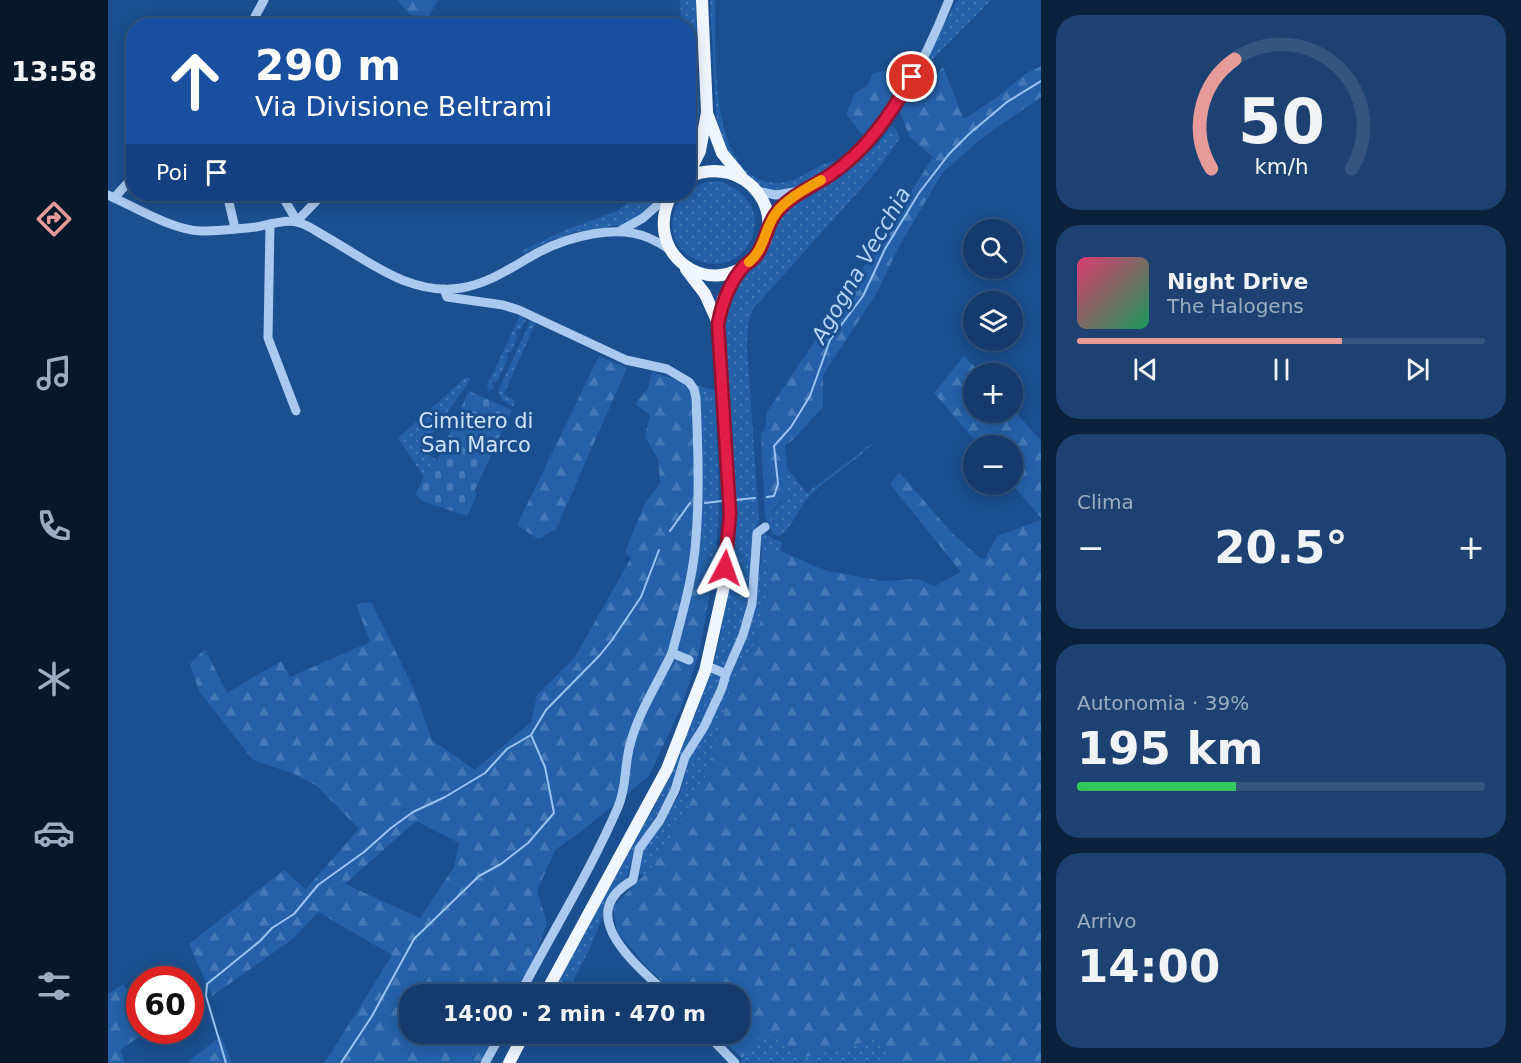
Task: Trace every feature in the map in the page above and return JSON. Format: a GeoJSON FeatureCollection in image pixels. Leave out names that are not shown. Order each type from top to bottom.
{"type":"FeatureCollection","features":[{"type":"Feature","properties":{"kind":"main road"},"geometry":{"type":"LineString","coordinates":[[696,159],[700,151],[707,112],[702,0]]}},
{"type":"Feature","properties":{"kind":"main road"},"geometry":{"type":"LineString","coordinates":[[683,264],[697,272],[713,275],[729,273],[743,267],[754,258],[767,232],[768,218],[758,191],[742,177],[722,153],[707,112]]}},
{"type":"Feature","properties":{"kind":"main road"},"geometry":{"type":"LineString","coordinates":[[696,173],[714,170],[742,177]]}},
{"type":"Feature","properties":{"kind":"main road"},"geometry":{"type":"LineString","coordinates":[[668,201],[663,219],[664,234],[669,249],[705,294],[718,324]]}},
{"type":"Feature","properties":{"kind":"main road"},"geometry":{"type":"LineString","coordinates":[[550,984],[667,769],[705,671],[724,586],[730,514],[718,324],[723,299],[743,267]]}},
{"type":"Feature","properties":{"kind":"main road"},"geometry":{"type":"LineString","coordinates":[[509,1063],[519,1044]]}},
{"type":"Feature","properties":{"kind":"street"},"geometry":{"type":"LineString","coordinates":[[254,18],[264,0]]}},
{"type":"Feature","properties":{"kind":"street"},"geometry":{"type":"LineString","coordinates":[[767,232],[776,213],[803,190],[830,175],[846,162],[884,123],[912,77],[941,21],[949,0]]}},
{"type":"Feature","properties":{"kind":"street"},"geometry":{"type":"LineString","coordinates":[[126,183],[111,196],[189,230],[235,228],[297,221],[316,201]]}},
{"type":"Feature","properties":{"kind":"street"},"geometry":{"type":"LineString","coordinates":[[758,191],[776,195],[803,190]]}},
{"type":"Feature","properties":{"kind":"street"},"geometry":{"type":"LineString","coordinates":[[229,201],[235,228]]}},
{"type":"Feature","properties":{"kind":"street"},"geometry":{"type":"LineString","coordinates":[[284,201],[297,221],[351,251],[391,277],[416,285],[444,289],[460,288],[488,281],[541,251],[585,236],[620,231],[648,237],[669,249]]}},
{"type":"Feature","properties":{"kind":"street"},"geometry":{"type":"LineString","coordinates":[[620,231],[644,218],[663,201]]}},
{"type":"Feature","properties":{"kind":"street"},"geometry":{"type":"LineString","coordinates":[[270,224],[268,338],[296,411]]}},
{"type":"Feature","properties":{"kind":"street"},"geometry":{"type":"LineString","coordinates":[[444,289],[447,297],[504,305],[626,360],[667,369],[689,382],[696,398],[699,485],[695,551],[685,608],[672,653],[629,746],[625,789],[618,807],[525,984]]}},
{"type":"Feature","properties":{"kind":"street"},"geometry":{"type":"LineString","coordinates":[[656,984],[633,962],[611,934],[607,913],[612,897],[625,884],[633,880],[639,849],[660,820],[675,790],[685,757],[708,719],[743,635],[752,604],[757,533],[765,527]]}},
{"type":"Feature","properties":{"kind":"street"},"geometry":{"type":"LineString","coordinates":[[672,653],[689,660]]}},
{"type":"Feature","properties":{"kind":"street"},"geometry":{"type":"LineString","coordinates":[[712,668],[726,674]]}},
{"type":"Feature","properties":{"kind":"street"},"geometry":{"type":"LineString","coordinates":[[485,1063],[495,1044]]}},
{"type":"Feature","properties":{"kind":"street"},"geometry":{"type":"LineString","coordinates":[[717,1044],[735,1063]]}},
{"type":"Feature","properties":{"kind":"green space"},"geometry":{"type":"Polygon","coordinates":[[[397,0],[438,0],[429,16],[410,15],[397,0]]]}},
{"type":"Feature","properties":{"kind":"green space"},"geometry":{"type":"Polygon","coordinates":[[[680,0],[696,0],[699,111],[696,142],[696,18],[681,18],[680,0]]]}},
{"type":"Feature","properties":{"kind":"green space"},"geometry":{"type":"Polygon","coordinates":[[[710,0],[715,0],[720,108],[726,136],[737,160],[753,176],[776,183],[792,180],[835,161],[835,165],[803,186],[781,190],[766,189],[754,183],[734,164],[719,134],[710,0]]]}},
{"type":"Feature","properties":{"kind":"green space"},"geometry":{"type":"Polygon","coordinates":[[[957,0],[991,0],[918,74],[957,0]]]}},
{"type":"Feature","properties":{"kind":"green space"},"geometry":{"type":"Polygon","coordinates":[[[1041,66],[1041,97],[986,135],[943,172],[901,243],[875,296],[823,375],[823,407],[794,439],[785,445],[786,489],[784,496],[773,510],[774,529],[770,529],[765,517],[761,434],[765,428],[767,412],[850,289],[933,157],[909,136],[900,112],[918,74],[932,79],[943,67],[964,119],[996,98],[1025,74],[1041,66]]]}},
{"type":"Feature","properties":{"kind":"green space"},"geometry":{"type":"Polygon","coordinates":[[[885,71],[906,76],[892,99],[863,136],[846,114],[855,93],[867,86],[873,73],[885,71]]]}},
{"type":"Feature","properties":{"kind":"green space"},"geometry":{"type":"Polygon","coordinates":[[[891,126],[894,126],[900,138],[875,173],[752,310],[748,325],[747,348],[759,519],[755,531],[747,603],[732,660],[725,668],[714,664],[727,597],[731,556],[732,467],[725,319],[727,303],[780,217],[790,208],[836,180],[878,144],[891,126]]]}},
{"type":"Feature","properties":{"kind":"green space"},"geometry":{"type":"Polygon","coordinates":[[[717,181],[738,191],[750,204],[755,220],[752,236],[744,250],[731,260],[715,264],[695,259],[679,246],[675,239],[672,224],[678,203],[680,201],[696,201],[696,186],[717,181]]]}},
{"type":"Feature","properties":{"kind":"green space"},"geometry":{"type":"Polygon","coordinates":[[[631,201],[657,201],[629,224],[575,232],[540,245],[524,254],[521,251],[565,230],[617,211],[631,201]]]}},
{"type":"Feature","properties":{"kind":"green space"},"geometry":{"type":"Polygon","coordinates":[[[520,315],[526,319],[521,329],[515,331],[518,336],[511,352],[506,353],[508,358],[498,380],[492,383],[494,388],[489,392],[487,386],[520,315]]]}},
{"type":"Feature","properties":{"kind":"green space"},"geometry":{"type":"Polygon","coordinates":[[[531,320],[536,322],[504,394],[515,401],[513,407],[502,400],[498,391],[531,320]]]}},
{"type":"Feature","properties":{"kind":"green space"},"geometry":{"type":"Polygon","coordinates":[[[599,356],[627,368],[556,529],[538,539],[517,525],[599,356]]]}},
{"type":"Feature","properties":{"kind":"green space"},"geometry":{"type":"Polygon","coordinates":[[[964,356],[971,363],[963,363],[963,423],[1023,423],[1023,420],[1041,441],[1041,518],[1021,495],[1023,435],[970,435],[934,393],[964,356]]]}},
{"type":"Feature","properties":{"kind":"green space"},"geometry":{"type":"Polygon","coordinates":[[[652,372],[686,383],[708,398],[696,464],[691,547],[716,558],[699,654],[680,710],[649,776],[555,850],[537,891],[547,923],[533,962],[521,984],[399,984],[399,1044],[489,1044],[479,1063],[323,1063],[392,955],[318,912],[294,938],[212,996],[204,978],[204,966],[199,966],[189,944],[284,870],[306,889],[359,829],[317,786],[292,773],[253,760],[199,691],[190,664],[205,649],[227,693],[281,661],[290,677],[370,642],[356,604],[371,602],[414,689],[432,740],[475,770],[531,722],[537,695],[575,657],[631,558],[625,552],[644,505],[660,483],[658,459],[645,437],[650,415],[635,404],[648,389],[652,372]],[[416,821],[345,884],[420,918],[454,867],[459,843],[416,821]]]}},
{"type":"Feature","properties":{"kind":"green space"},"geometry":{"type":"Polygon","coordinates":[[[466,377],[471,379],[430,437],[428,455],[437,460],[432,472],[477,494],[422,501],[416,494],[424,477],[398,438],[466,377]]]}},
{"type":"Feature","properties":{"kind":"green space"},"geometry":{"type":"Polygon","coordinates":[[[686,383],[715,390],[719,499],[716,558],[691,547],[686,383]]]}},
{"type":"Feature","properties":{"kind":"green space","name":"Cimitero di San Marco"},"geometry":{"type":"Polygon","coordinates":[[[469,391],[512,410],[474,492],[477,494],[467,516],[422,501],[416,494],[427,470],[432,472],[469,391]]]}},
{"type":"Feature","properties":{"kind":"green space"},"geometry":{"type":"Polygon","coordinates":[[[874,442],[811,494],[783,533],[779,536],[773,534],[771,529],[774,528],[773,513],[785,495],[787,468],[807,493],[874,442]]]}},
{"type":"Feature","properties":{"kind":"green space"},"geometry":{"type":"Polygon","coordinates":[[[899,472],[952,533],[980,558],[985,559],[997,536],[1041,520],[1041,1063],[883,1063],[889,1060],[879,1038],[803,1058],[765,1031],[742,1058],[727,1044],[750,1044],[750,984],[665,984],[617,932],[613,907],[656,863],[710,768],[730,690],[756,640],[771,577],[770,554],[781,551],[824,570],[882,581],[918,579],[935,586],[961,572],[890,484],[899,472]]]}},
{"type":"Feature","properties":{"kind":"green space"},"geometry":{"type":"Polygon","coordinates":[[[764,533],[782,542],[781,551],[770,555],[771,577],[756,640],[730,690],[710,768],[656,863],[644,875],[638,874],[641,852],[680,794],[689,758],[709,728],[724,691],[754,609],[762,554],[761,537],[764,533]]]}},
{"type":"Feature","properties":{"kind":"green space"},"geometry":{"type":"Polygon","coordinates":[[[709,670],[722,676],[671,792],[635,850],[627,877],[606,901],[601,921],[589,950],[571,984],[556,984],[638,828],[651,813],[660,796],[681,742],[695,715],[709,670]]]}},
{"type":"Feature","properties":{"kind":"green space"},"geometry":{"type":"Polygon","coordinates":[[[123,984],[126,989],[126,1044],[129,1044],[120,1050],[125,1063],[108,1063],[108,994],[123,984]]]}},
{"type":"Feature","properties":{"kind":"green space"},"geometry":{"type":"Polygon","coordinates":[[[765,1031],[803,1058],[879,1038],[890,1060],[883,1063],[741,1063],[742,1058],[765,1031]]]}},
{"type":"Feature","properties":{"kind":"green space"},"geometry":{"type":"Polygon","coordinates":[[[221,1036],[232,1063],[187,1063],[221,1036]]]}},
{"type":"Feature","properties":{"kind":"waterway","name":"Agogna Vecchia"},"geometry":{"type":"LineString","coordinates":[[767,497],[774,496],[778,484],[774,446],[791,427],[810,396],[830,340],[863,296],[885,249],[919,193],[949,154],[969,134],[1007,102],[1041,81]]}},
{"type":"Feature","properties":{"kind":"waterway","name":"Agogna Vecchia"},"geometry":{"type":"LineString","coordinates":[[734,500],[755,498]]}},
{"type":"Feature","properties":{"kind":"waterway","name":"Agogna Vecchia"},"geometry":{"type":"LineString","coordinates":[[705,503],[722,501]]}},
{"type":"Feature","properties":{"kind":"waterway","name":"Agogna Vecchia"},"geometry":{"type":"LineString","coordinates":[[670,531],[690,503]]}},
{"type":"Feature","properties":{"kind":"waterway","name":"Agogna Vecchia"},"geometry":{"type":"LineString","coordinates":[[341,1063],[372,1016],[414,939],[479,876],[501,864],[528,843],[554,813],[545,767],[531,735],[546,710],[612,640],[641,597],[659,550]]}},
{"type":"Feature","properties":{"kind":"waterway"},"geometry":{"type":"LineString","coordinates":[[226,1063],[206,996],[207,984],[260,941],[272,928],[294,914],[318,885],[364,852],[391,828],[413,812],[445,797],[485,773],[507,749],[531,735]]}},
{"type":"Feature","properties":{"kind":"slow traffic"},"geometry":{"type":"LineString","coordinates":[[749,262],[762,246],[776,213],[803,190],[821,180]]}},
{"type":"Feature","properties":{"kind":"route"},"geometry":{"type":"LineString","coordinates":[[725,568],[730,514],[718,324],[723,299],[743,267],[754,258],[762,246],[776,213],[803,190],[830,175],[867,142],[884,123],[912,77]]}}]}
